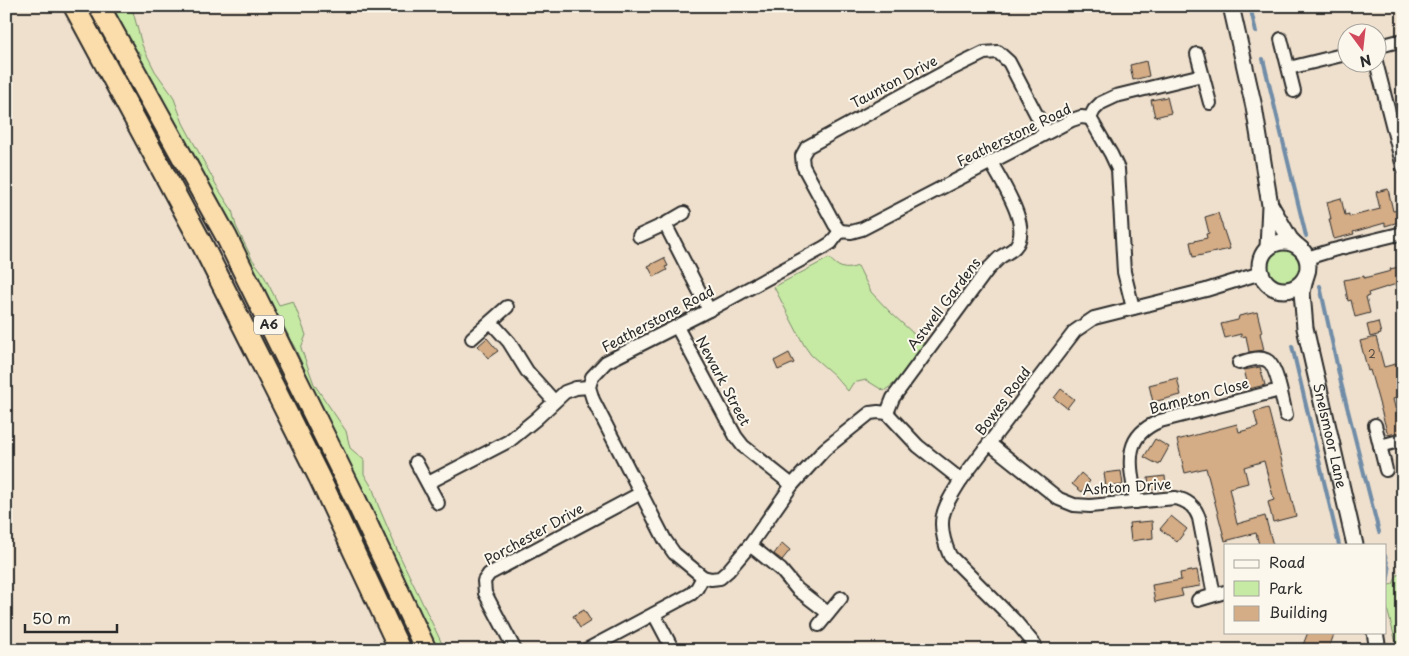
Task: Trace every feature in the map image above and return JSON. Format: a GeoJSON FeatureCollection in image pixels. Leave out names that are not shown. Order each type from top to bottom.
{"type":"FeatureCollection","features":[{"type":"Feature","properties":{"kind":"highway","name":"A6"},"geometry":{"type":"LineString","coordinates":[[74,6],[202,244],[319,477],[400,650]]}},
{"type":"Feature","properties":{"kind":"highway","name":"A6"},"geometry":{"type":"LineString","coordinates":[[99,6],[226,236],[352,492],[426,650]]}},
{"type":"Feature","properties":{"kind":"street"},"geometry":{"type":"LineString","coordinates":[[1231,6],[1254,107],[1270,205],[1268,248],[1261,260],[1261,273],[1267,284],[1278,290],[1293,289],[1305,279],[1309,266],[1307,258],[1305,253],[1290,239],[1270,205]]}},
{"type":"Feature","properties":{"kind":"street"},"geometry":{"type":"LineString","coordinates":[[1281,39],[1294,91]]}},
{"type":"Feature","properties":{"kind":"street"},"geometry":{"type":"LineString","coordinates":[[1386,44],[1403,40]]}},
{"type":"Feature","properties":{"kind":"street","name":"Taunton Drive"},"geometry":{"type":"LineString","coordinates":[[840,231],[834,226],[803,166],[802,156],[807,146],[984,53],[998,52],[1009,62],[1046,133]]}},
{"type":"Feature","properties":{"kind":"street"},"geometry":{"type":"LineString","coordinates":[[1197,54],[1210,103]]}},
{"type":"Feature","properties":{"kind":"street"},"geometry":{"type":"LineString","coordinates":[[1288,68],[1336,56]]}},
{"type":"Feature","properties":{"kind":"street"},"geometry":{"type":"LineString","coordinates":[[1379,72],[1399,133],[1403,167]]}},
{"type":"Feature","properties":{"kind":"street"},"geometry":{"type":"LineString","coordinates":[[1090,118],[1094,110],[1101,103],[1116,96],[1202,75]]}},
{"type":"Feature","properties":{"kind":"street","name":"Featherstone Road"},"geometry":{"type":"LineString","coordinates":[[589,387],[592,377],[606,362],[709,310],[823,248],[831,243],[840,231],[851,232],[862,229],[1046,133],[1081,117],[1090,118],[1118,169],[1124,272],[1133,308]]}},
{"type":"Feature","properties":{"kind":"street","name":"Astwell Gardens"},"geometry":{"type":"LineString","coordinates":[[887,413],[893,398],[988,269],[1002,256],[1015,248],[1020,239],[1020,221],[991,162]]}},
{"type":"Feature","properties":{"kind":"street"},"geometry":{"type":"LineString","coordinates":[[639,236],[684,213]]}},
{"type":"Feature","properties":{"kind":"street"},"geometry":{"type":"LineString","coordinates":[[665,224],[709,310]]}},
{"type":"Feature","properties":{"kind":"street"},"geometry":{"type":"LineString","coordinates":[[1307,258],[1403,233]]}},
{"type":"Feature","properties":{"kind":"street"},"geometry":{"type":"LineString","coordinates":[[1268,248],[1280,242],[1295,244]]}},
{"type":"Feature","properties":{"kind":"street","name":"Bowes Road"},"geometry":{"type":"LineString","coordinates":[[1035,644],[1016,622],[950,556],[944,543],[941,529],[942,516],[949,499],[961,480],[1075,331],[1094,318],[1206,290],[1261,273]]}},
{"type":"Feature","properties":{"kind":"street","name":"Snelsmoor Lane"},"geometry":{"type":"LineString","coordinates":[[1305,279],[1302,292],[1305,328],[1355,544]]}},
{"type":"Feature","properties":{"kind":"street","name":"Snelsmoor Lane"},"geometry":{"type":"LineString","coordinates":[[1278,290],[1294,308],[1305,328]]}},
{"type":"Feature","properties":{"kind":"street"},"geometry":{"type":"LineString","coordinates":[[472,338],[507,307]]}},
{"type":"Feature","properties":{"kind":"street"},"geometry":{"type":"LineString","coordinates":[[492,322],[510,342],[527,371],[554,401]]}},
{"type":"Feature","properties":{"kind":"street","name":"Newark Street"},"geometry":{"type":"LineString","coordinates":[[677,326],[736,437],[743,446],[792,485]]}},
{"type":"Feature","properties":{"kind":"street"},"geometry":{"type":"LineString","coordinates":[[1239,363],[1260,358],[1268,360],[1273,366],[1286,415]]}},
{"type":"Feature","properties":{"kind":"street"},"geometry":{"type":"LineString","coordinates":[[428,483],[510,441],[565,392],[576,388],[589,387],[593,400],[665,540],[674,553],[703,577],[711,579],[720,578],[728,571],[750,545],[792,485],[825,449],[870,413],[887,413],[918,446],[961,480]]}},
{"type":"Feature","properties":{"kind":"street","name":"Bampton Close"},"geometry":{"type":"LineString","coordinates":[[1136,502],[1131,468],[1131,450],[1138,435],[1147,426],[1280,390]]}},
{"type":"Feature","properties":{"kind":"street"},"geometry":{"type":"LineString","coordinates":[[1375,425],[1386,470]]}},
{"type":"Feature","properties":{"kind":"street"},"geometry":{"type":"LineString","coordinates":[[1380,446],[1403,440]]}},
{"type":"Feature","properties":{"kind":"street","name":"Ashton Drive"},"geometry":{"type":"LineString","coordinates":[[990,444],[1059,499],[1074,505],[1090,506],[1175,498],[1186,501],[1194,508],[1199,518],[1220,593],[1198,600]]}},
{"type":"Feature","properties":{"kind":"street"},"geometry":{"type":"LineString","coordinates":[[416,462],[438,503]]}},
{"type":"Feature","properties":{"kind":"street","name":"Porchester Drive"},"geometry":{"type":"LineString","coordinates":[[515,650],[485,593],[484,581],[489,574],[641,493]]}},
{"type":"Feature","properties":{"kind":"street"},"geometry":{"type":"LineString","coordinates":[[750,545],[780,570],[797,588],[828,613]]}},
{"type":"Feature","properties":{"kind":"street"},"geometry":{"type":"LineString","coordinates":[[586,650],[691,594],[703,577]]}},
{"type":"Feature","properties":{"kind":"street"},"geometry":{"type":"LineString","coordinates":[[819,625],[841,598]]}},
{"type":"Feature","properties":{"kind":"street"},"geometry":{"type":"LineString","coordinates":[[654,614],[673,650]]}},
{"type":"Feature","properties":{"kind":"green space"},"geometry":{"type":"Polygon","coordinates":[[[112,6],[130,6],[132,8],[142,45],[155,71],[173,96],[183,123],[219,190],[232,210],[236,226],[252,259],[262,272],[279,305],[293,301],[306,335],[301,348],[314,384],[346,431],[350,448],[364,460],[364,474],[373,489],[398,552],[445,650],[437,650],[369,501],[316,395],[295,348],[140,57],[141,54],[138,53],[112,6]]]}},
{"type":"Feature","properties":{"kind":"green space"},"geometry":{"type":"Polygon","coordinates":[[[1284,250],[1290,251],[1295,255],[1299,260],[1299,272],[1295,277],[1290,281],[1284,282],[1278,281],[1273,277],[1269,272],[1268,266],[1269,260],[1273,255],[1278,251],[1284,250]]]}},
{"type":"Feature","properties":{"kind":"green space"},"geometry":{"type":"Polygon","coordinates":[[[829,258],[842,268],[858,266],[871,292],[926,345],[896,382],[884,391],[866,380],[853,383],[848,391],[834,375],[811,355],[774,287],[829,258]]]}},
{"type":"Feature","properties":{"kind":"green space"},"geometry":{"type":"Polygon","coordinates":[[[1403,573],[1403,650],[1398,650],[1386,605],[1386,586],[1393,584],[1397,575],[1403,573]]]}},
{"type":"Feature","properties":{"kind":"building"},"geometry":{"type":"Polygon","coordinates":[[[1146,61],[1149,76],[1133,80],[1130,65],[1146,61]]]}},
{"type":"Feature","properties":{"kind":"building"},"geometry":{"type":"Polygon","coordinates":[[[1167,97],[1171,113],[1155,117],[1151,100],[1167,97]]]}},
{"type":"Feature","properties":{"kind":"building"},"geometry":{"type":"Polygon","coordinates":[[[1388,189],[1393,211],[1399,210],[1402,221],[1385,226],[1385,223],[1334,239],[1327,202],[1341,198],[1345,215],[1349,214],[1349,217],[1380,209],[1376,192],[1388,189]]]}},
{"type":"Feature","properties":{"kind":"building"},"geometry":{"type":"Polygon","coordinates":[[[1218,213],[1230,249],[1193,257],[1190,242],[1207,238],[1206,234],[1209,233],[1205,217],[1218,213]]]}},
{"type":"Feature","properties":{"kind":"building"},"geometry":{"type":"Polygon","coordinates":[[[664,258],[668,266],[665,267],[667,270],[654,277],[648,266],[664,258]]]}},
{"type":"Feature","properties":{"kind":"building"},"geometry":{"type":"Polygon","coordinates":[[[1403,266],[1403,282],[1368,293],[1369,296],[1366,297],[1370,313],[1355,317],[1351,300],[1348,301],[1344,280],[1364,276],[1364,278],[1403,266]]]}},
{"type":"Feature","properties":{"kind":"building"},"geometry":{"type":"Polygon","coordinates":[[[1257,312],[1264,350],[1249,352],[1246,336],[1241,337],[1241,334],[1225,338],[1221,324],[1238,320],[1239,316],[1257,312]]]}},
{"type":"Feature","properties":{"kind":"building"},"geometry":{"type":"Polygon","coordinates":[[[1378,322],[1381,334],[1370,337],[1367,325],[1378,322]]]}},
{"type":"Feature","properties":{"kind":"building"},"geometry":{"type":"Polygon","coordinates":[[[1376,337],[1384,367],[1399,363],[1403,380],[1403,396],[1393,399],[1398,420],[1401,419],[1403,431],[1388,435],[1360,341],[1376,337]]]}},
{"type":"Feature","properties":{"kind":"building"},"geometry":{"type":"Polygon","coordinates":[[[487,338],[498,351],[488,358],[478,346],[487,338]]]}},
{"type":"Feature","properties":{"kind":"building"},"geometry":{"type":"Polygon","coordinates":[[[789,353],[794,363],[778,370],[774,361],[789,353]]]}},
{"type":"Feature","properties":{"kind":"building"},"geometry":{"type":"Polygon","coordinates":[[[1260,367],[1265,385],[1249,389],[1244,370],[1260,367]]]}},
{"type":"Feature","properties":{"kind":"building"},"geometry":{"type":"Polygon","coordinates":[[[1177,378],[1181,395],[1153,402],[1149,385],[1177,378]]]}},
{"type":"Feature","properties":{"kind":"building"},"geometry":{"type":"Polygon","coordinates":[[[1061,389],[1074,399],[1067,408],[1054,398],[1061,389]]]}},
{"type":"Feature","properties":{"kind":"building"},"geometry":{"type":"Polygon","coordinates":[[[1268,408],[1296,516],[1273,522],[1268,502],[1274,500],[1264,461],[1244,467],[1248,483],[1229,488],[1237,524],[1265,516],[1273,544],[1259,544],[1256,533],[1225,541],[1206,468],[1185,473],[1177,440],[1237,424],[1239,432],[1258,427],[1254,412],[1268,408]]]}},
{"type":"Feature","properties":{"kind":"building"},"geometry":{"type":"Polygon","coordinates":[[[1155,439],[1169,447],[1159,465],[1144,457],[1155,439]]]}},
{"type":"Feature","properties":{"kind":"building"},"geometry":{"type":"Polygon","coordinates":[[[1121,471],[1123,485],[1106,487],[1104,473],[1121,471]]]}},
{"type":"Feature","properties":{"kind":"building"},"geometry":{"type":"Polygon","coordinates":[[[1081,473],[1090,481],[1082,492],[1072,484],[1081,473]]]}},
{"type":"Feature","properties":{"kind":"building"},"geometry":{"type":"Polygon","coordinates":[[[1165,476],[1166,488],[1150,490],[1148,478],[1165,476]]]}},
{"type":"Feature","properties":{"kind":"building"},"geometry":{"type":"Polygon","coordinates":[[[1171,516],[1187,529],[1177,542],[1160,529],[1171,516]]]}},
{"type":"Feature","properties":{"kind":"building"},"geometry":{"type":"Polygon","coordinates":[[[1152,521],[1153,538],[1131,541],[1129,523],[1152,521]]]}},
{"type":"Feature","properties":{"kind":"building"},"geometry":{"type":"Polygon","coordinates":[[[782,543],[790,550],[782,560],[774,554],[782,543]]]}},
{"type":"Feature","properties":{"kind":"building"},"geometry":{"type":"Polygon","coordinates":[[[1197,570],[1200,586],[1181,589],[1183,596],[1155,602],[1152,585],[1181,580],[1180,573],[1197,570]]]}},
{"type":"Feature","properties":{"kind":"building"},"geometry":{"type":"Polygon","coordinates":[[[584,610],[591,621],[580,628],[573,616],[584,610]]]}},
{"type":"Feature","properties":{"kind":"building"},"geometry":{"type":"Polygon","coordinates":[[[1307,634],[1334,634],[1328,650],[1301,650],[1307,634]]]}},
{"type":"Feature","properties":{"kind":"waterway"},"geometry":{"type":"LineString","coordinates":[[1250,6],[1256,32]]}},
{"type":"Feature","properties":{"kind":"waterway"},"geometry":{"type":"LineString","coordinates":[[1263,59],[1306,236]]}},
{"type":"Feature","properties":{"kind":"waterway"},"geometry":{"type":"LineString","coordinates":[[1320,286],[1341,383],[1379,532]]}},
{"type":"Feature","properties":{"kind":"waterway"},"geometry":{"type":"LineString","coordinates":[[1292,346],[1339,544]]}},
{"type":"Feature","properties":{"kind":"waterway"},"geometry":{"type":"LineString","coordinates":[[1386,560],[1389,570],[1387,583]]}}]}
